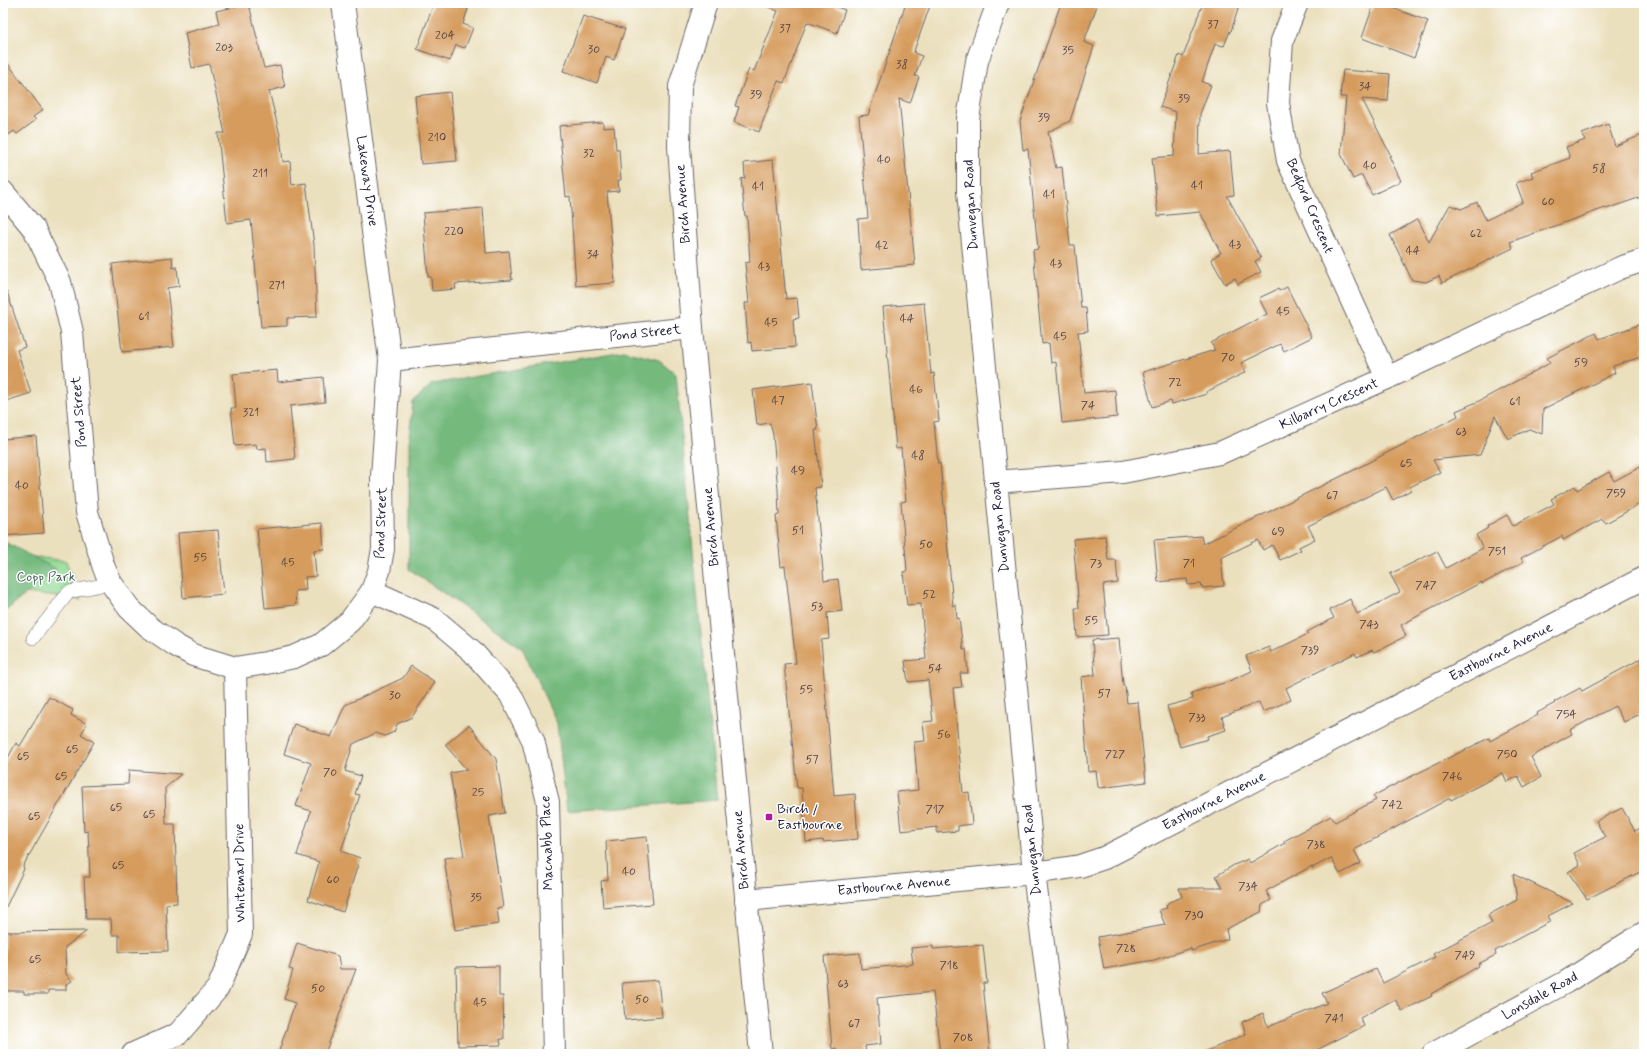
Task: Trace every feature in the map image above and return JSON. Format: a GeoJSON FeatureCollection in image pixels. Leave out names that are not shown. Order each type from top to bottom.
{"type":"FeatureCollection","features":[{"type":"Feature","properties":{"kind":"street","name":"Lakeway Drive"},"geometry":{"type":"LineString","coordinates":[[343,3],[390,360]]}},
{"type":"Feature","properties":{"kind":"street","name":"Birch Avenue"},"geometry":{"type":"LineString","coordinates":[[706,3],[680,86],[679,146],[692,328],[762,1054]]}},
{"type":"Feature","properties":{"kind":"street","name":"Dunvegan Road"},"geometry":{"type":"LineString","coordinates":[[998,3],[977,61],[968,119],[968,185],[995,482],[1034,873],[1057,1054]]}},
{"type":"Feature","properties":{"kind":"street","name":"Bedford Crescent"},"geometry":{"type":"LineString","coordinates":[[1297,3],[1282,41],[1278,103],[1288,161],[1387,378]]}},
{"type":"Feature","properties":{"kind":"street","name":"Pond Street"},"geometry":{"type":"LineString","coordinates":[[3,192],[34,229],[60,282],[67,306],[72,332],[87,512],[96,546],[110,583],[129,608],[149,626],[175,645],[193,655],[235,668],[294,657],[322,645],[350,621],[372,591],[379,571],[383,549],[382,477],[390,360],[692,328]]}},
{"type":"Feature","properties":{"kind":"street","name":"Kilbarry Crescent"},"geometry":{"type":"LineString","coordinates":[[995,482],[1123,472],[1220,454],[1387,378],[1620,268],[1644,260]]}},
{"type":"Feature","properties":{"kind":"street","name":"Eastbourne Avenue"},"geometry":{"type":"LineString","coordinates":[[746,900],[1034,873],[1080,866],[1104,858],[1644,578]]}},
{"type":"Feature","properties":{"kind":"street","name":"Macnabb Place"},"geometry":{"type":"LineString","coordinates":[[372,591],[434,619],[472,651],[510,694],[533,740],[548,802],[554,1054]]}},
{"type":"Feature","properties":{"kind":"street","name":"Whitemarl Drive"},"geometry":{"type":"LineString","coordinates":[[133,1054],[178,1034],[218,988],[241,934],[237,700],[235,668]]}},
{"type":"Feature","properties":{"kind":"street","name":"Lonsdale Road"},"geometry":{"type":"LineString","coordinates":[[1433,1054],[1566,982],[1644,933]]}},
{"type":"Feature","properties":{"kind":"lane"},"geometry":{"type":"LineString","coordinates":[[33,638],[69,592],[110,583]]}},
{"type":"Feature","properties":{"kind":"green space"},"geometry":{"type":"Polygon","coordinates":[[[624,351],[659,360],[676,374],[717,800],[567,811],[557,723],[522,648],[409,569],[409,437],[413,402],[432,384],[624,351]]]}},
{"type":"Feature","properties":{"kind":"green space"},"geometry":{"type":"Polygon","coordinates":[[[3,541],[56,569],[3,613],[3,541]]]}},
{"type":"Feature","properties":{"kind":"green space","name":"Copp Park"},"geometry":{"type":"Polygon","coordinates":[[[3,553],[66,561],[81,600],[3,590],[3,553]]]}},
{"type":"Feature","properties":{"kind":"building"},"geometry":{"type":"Polygon","coordinates":[[[434,3],[470,3],[463,24],[473,28],[465,48],[456,45],[450,61],[417,49],[434,3]]]}},
{"type":"Feature","properties":{"kind":"building"},"geometry":{"type":"Polygon","coordinates":[[[764,3],[826,3],[845,10],[837,33],[807,22],[784,83],[778,81],[759,132],[734,122],[739,107],[735,106],[749,69],[754,71],[778,11],[763,5],[764,3]]]}},
{"type":"Feature","properties":{"kind":"building"},"geometry":{"type":"Polygon","coordinates":[[[906,3],[931,3],[914,53],[922,56],[915,76],[919,77],[910,103],[899,99],[915,265],[861,270],[858,219],[868,218],[859,116],[868,115],[906,3]]]}},
{"type":"Feature","properties":{"kind":"building"},"geometry":{"type":"Polygon","coordinates":[[[1061,3],[1098,3],[1084,42],[1094,46],[1070,121],[1048,132],[1056,168],[1062,167],[1070,245],[1075,245],[1081,308],[1086,308],[1088,331],[1078,332],[1084,393],[1115,390],[1117,417],[1062,423],[1056,362],[1051,363],[1049,343],[1042,344],[1033,250],[1038,249],[1028,149],[1023,150],[1020,121],[1061,3]]]}},
{"type":"Feature","properties":{"kind":"building"},"geometry":{"type":"Polygon","coordinates":[[[1203,3],[1240,3],[1231,31],[1224,46],[1215,44],[1202,82],[1211,85],[1200,114],[1199,154],[1230,151],[1234,195],[1227,196],[1261,258],[1255,261],[1261,272],[1238,284],[1235,278],[1225,284],[1211,259],[1221,253],[1200,212],[1158,216],[1152,158],[1174,156],[1176,112],[1160,107],[1179,55],[1183,57],[1203,3]]]}},
{"type":"Feature","properties":{"kind":"building"},"geometry":{"type":"Polygon","coordinates":[[[1374,3],[1379,3],[1428,21],[1414,58],[1362,38],[1374,3]]]}},
{"type":"Feature","properties":{"kind":"building"},"geometry":{"type":"Polygon","coordinates":[[[249,4],[264,68],[280,65],[285,87],[269,91],[280,135],[283,162],[290,161],[292,185],[306,183],[314,245],[317,317],[287,318],[287,326],[261,327],[251,220],[227,223],[218,133],[225,133],[209,64],[192,68],[185,33],[219,24],[216,11],[249,4]]]}},
{"type":"Feature","properties":{"kind":"building"},"geometry":{"type":"Polygon","coordinates":[[[583,16],[625,29],[614,60],[606,57],[597,83],[563,71],[583,16]]]}},
{"type":"Feature","properties":{"kind":"building"},"geometry":{"type":"Polygon","coordinates":[[[3,57],[43,110],[33,117],[36,120],[17,134],[14,131],[3,139],[3,57]]]}},
{"type":"Feature","properties":{"kind":"building"},"geometry":{"type":"Polygon","coordinates":[[[1343,70],[1390,74],[1388,101],[1362,99],[1391,156],[1389,156],[1401,181],[1372,195],[1362,175],[1353,179],[1341,154],[1346,97],[1340,97],[1343,70]]]}},
{"type":"Feature","properties":{"kind":"building"},"geometry":{"type":"Polygon","coordinates":[[[450,92],[457,161],[421,164],[415,96],[450,92]]]}},
{"type":"Feature","properties":{"kind":"building"},"geometry":{"type":"Polygon","coordinates":[[[603,122],[603,128],[614,127],[616,149],[619,149],[621,180],[618,180],[619,191],[607,192],[615,283],[576,286],[570,196],[566,197],[559,126],[603,122]]]}},
{"type":"Feature","properties":{"kind":"building"},"geometry":{"type":"Polygon","coordinates":[[[1608,124],[1615,146],[1644,134],[1644,196],[1606,209],[1605,208],[1510,242],[1513,248],[1442,283],[1439,276],[1426,282],[1412,280],[1390,235],[1418,219],[1429,242],[1450,205],[1461,209],[1477,202],[1486,220],[1523,202],[1516,183],[1533,177],[1531,172],[1570,158],[1566,147],[1585,140],[1582,134],[1608,124]]]}},
{"type":"Feature","properties":{"kind":"building"},"geometry":{"type":"Polygon","coordinates":[[[773,160],[786,299],[797,298],[799,318],[793,319],[795,347],[752,351],[751,342],[748,343],[745,303],[749,303],[745,263],[750,262],[747,216],[745,216],[741,179],[745,178],[744,163],[773,160]]]}},
{"type":"Feature","properties":{"kind":"building"},"geometry":{"type":"Polygon","coordinates":[[[483,208],[486,253],[509,251],[512,280],[455,284],[456,289],[432,291],[431,277],[428,277],[423,213],[483,208]]]}},
{"type":"Feature","properties":{"kind":"building"},"geometry":{"type":"Polygon","coordinates":[[[172,257],[173,268],[177,267],[179,286],[167,288],[174,347],[122,352],[112,264],[172,257]]]}},
{"type":"Feature","properties":{"kind":"building"},"geometry":{"type":"Polygon","coordinates":[[[1287,287],[1312,337],[1284,351],[1280,344],[1241,363],[1246,372],[1206,392],[1207,394],[1172,404],[1171,401],[1152,407],[1143,372],[1215,350],[1211,343],[1267,314],[1259,298],[1278,289],[1279,291],[1287,287]]]}},
{"type":"Feature","properties":{"kind":"building"},"geometry":{"type":"Polygon","coordinates":[[[7,292],[25,347],[17,350],[31,393],[3,402],[3,293],[7,292]]]}},
{"type":"Feature","properties":{"kind":"building"},"geometry":{"type":"Polygon","coordinates":[[[924,303],[931,374],[934,373],[939,421],[934,422],[938,464],[940,463],[953,606],[956,605],[957,619],[959,618],[963,650],[966,649],[968,673],[960,673],[962,687],[953,688],[963,793],[969,792],[972,824],[958,826],[958,831],[937,833],[937,827],[901,831],[897,792],[918,790],[914,742],[925,741],[923,722],[933,721],[928,680],[908,682],[905,661],[926,659],[921,604],[907,605],[903,572],[907,571],[901,502],[906,501],[901,448],[896,449],[883,307],[924,303]]]}},
{"type":"Feature","properties":{"kind":"building"},"geometry":{"type":"Polygon","coordinates":[[[1644,323],[1644,356],[1613,366],[1615,373],[1543,409],[1542,434],[1529,429],[1508,439],[1495,416],[1480,455],[1433,460],[1440,472],[1410,487],[1411,490],[1393,500],[1386,487],[1308,526],[1315,539],[1299,547],[1301,550],[1280,560],[1272,545],[1263,550],[1258,540],[1221,558],[1224,586],[1202,588],[1201,584],[1188,585],[1187,579],[1158,582],[1154,540],[1201,536],[1203,544],[1352,471],[1458,416],[1456,411],[1479,401],[1550,363],[1547,358],[1596,333],[1599,339],[1644,323]]]}},
{"type":"Feature","properties":{"kind":"building"},"geometry":{"type":"Polygon","coordinates":[[[277,370],[278,382],[323,377],[325,402],[290,406],[295,459],[267,462],[266,448],[257,449],[256,444],[235,446],[231,408],[236,408],[233,374],[277,370]]]}},
{"type":"Feature","properties":{"kind":"building"},"geometry":{"type":"Polygon","coordinates":[[[812,382],[818,430],[815,430],[821,487],[815,488],[824,581],[838,579],[842,611],[827,613],[829,639],[821,640],[834,796],[855,794],[858,839],[823,842],[823,840],[806,842],[802,788],[797,788],[784,664],[796,663],[785,566],[781,567],[776,516],[779,515],[773,435],[770,423],[757,425],[753,390],[812,382]]]}},
{"type":"Feature","properties":{"kind":"building"},"geometry":{"type":"Polygon","coordinates":[[[36,436],[44,533],[3,536],[3,439],[36,436]]]}},
{"type":"Feature","properties":{"kind":"building"},"geometry":{"type":"Polygon","coordinates":[[[1644,465],[1644,501],[1626,512],[1606,523],[1602,519],[1563,540],[1562,536],[1521,558],[1523,562],[1401,625],[1406,636],[1374,652],[1372,650],[1357,657],[1355,653],[1286,688],[1291,700],[1263,712],[1259,702],[1222,717],[1226,730],[1207,736],[1208,739],[1180,747],[1167,706],[1193,699],[1191,693],[1227,682],[1252,671],[1246,656],[1269,647],[1271,652],[1308,634],[1307,632],[1334,618],[1330,610],[1350,599],[1357,614],[1400,592],[1390,574],[1437,551],[1446,568],[1483,548],[1476,535],[1488,528],[1487,526],[1507,515],[1513,526],[1554,504],[1551,499],[1575,486],[1577,490],[1609,472],[1614,481],[1644,465]]]}},
{"type":"Feature","properties":{"kind":"building"},"geometry":{"type":"Polygon","coordinates":[[[322,523],[324,549],[314,550],[316,576],[305,577],[306,590],[295,591],[296,605],[265,608],[257,529],[322,523]]]}},
{"type":"Feature","properties":{"kind":"building"},"geometry":{"type":"Polygon","coordinates":[[[218,530],[224,594],[183,598],[178,533],[218,530]]]}},
{"type":"Feature","properties":{"kind":"building"},"geometry":{"type":"Polygon","coordinates":[[[1105,536],[1108,560],[1116,560],[1118,583],[1103,585],[1108,635],[1077,637],[1075,608],[1079,608],[1073,539],[1105,536]]]}},
{"type":"Feature","properties":{"kind":"building"},"geometry":{"type":"Polygon","coordinates":[[[1119,638],[1123,686],[1125,686],[1127,703],[1138,702],[1146,782],[1100,788],[1098,787],[1096,771],[1088,772],[1081,677],[1095,675],[1092,640],[1119,638]]]}},
{"type":"Feature","properties":{"kind":"building"},"geometry":{"type":"Polygon","coordinates":[[[1644,657],[1644,712],[1624,722],[1615,706],[1570,730],[1572,734],[1531,757],[1541,777],[1524,787],[1518,776],[1507,782],[1503,773],[1451,800],[1450,798],[1354,850],[1361,863],[1340,874],[1331,858],[1312,868],[1312,866],[1266,891],[1271,900],[1262,905],[1261,912],[1226,929],[1228,939],[1191,951],[1191,948],[1154,960],[1104,969],[1098,937],[1165,925],[1159,910],[1167,908],[1166,905],[1169,902],[1182,897],[1179,888],[1223,888],[1216,876],[1234,865],[1248,859],[1250,863],[1285,843],[1284,841],[1331,816],[1335,822],[1376,800],[1373,796],[1489,738],[1490,741],[1538,715],[1537,713],[1555,703],[1554,702],[1580,688],[1582,691],[1644,657]]]}},
{"type":"Feature","properties":{"kind":"building"},"geometry":{"type":"Polygon","coordinates":[[[411,666],[435,682],[412,717],[397,724],[394,732],[385,736],[376,733],[353,744],[345,771],[361,776],[355,794],[360,795],[341,851],[360,858],[343,912],[308,900],[319,862],[297,855],[311,811],[296,806],[311,763],[284,754],[294,724],[331,737],[345,705],[403,678],[411,666]]]}},
{"type":"Feature","properties":{"kind":"building"},"geometry":{"type":"Polygon","coordinates":[[[49,697],[73,710],[71,715],[87,724],[81,734],[94,742],[23,866],[24,869],[3,913],[3,767],[16,743],[20,746],[49,697]]]}},
{"type":"Feature","properties":{"kind":"building"},"geometry":{"type":"Polygon","coordinates":[[[469,725],[496,759],[505,813],[489,816],[503,907],[497,908],[499,924],[455,930],[444,858],[464,856],[450,773],[467,770],[445,745],[469,725]]]}},
{"type":"Feature","properties":{"kind":"building"},"geometry":{"type":"Polygon","coordinates":[[[129,770],[181,774],[165,788],[166,824],[175,824],[177,903],[166,904],[168,951],[119,952],[119,935],[112,935],[111,919],[86,919],[84,877],[90,877],[88,831],[84,832],[82,786],[128,784],[129,770]]]}},
{"type":"Feature","properties":{"kind":"building"},"geometry":{"type":"Polygon","coordinates":[[[1622,808],[1635,831],[1644,826],[1644,870],[1587,899],[1568,872],[1580,865],[1574,853],[1605,837],[1596,821],[1622,808]]]}},
{"type":"Feature","properties":{"kind":"building"},"geometry":{"type":"Polygon","coordinates":[[[647,837],[653,904],[603,908],[601,881],[608,880],[606,841],[647,837]]]}},
{"type":"Feature","properties":{"kind":"building"},"geometry":{"type":"Polygon","coordinates":[[[1513,874],[1573,903],[1548,916],[1551,921],[1495,951],[1496,955],[1478,964],[1479,966],[1431,994],[1432,996],[1402,1011],[1395,999],[1360,1018],[1364,1026],[1309,1054],[1200,1054],[1246,1034],[1242,1022],[1263,1013],[1268,1027],[1327,1003],[1322,993],[1376,969],[1383,983],[1435,957],[1433,954],[1492,923],[1488,915],[1517,900],[1513,874]]]}},
{"type":"Feature","properties":{"kind":"building"},"geometry":{"type":"Polygon","coordinates":[[[87,931],[65,947],[66,974],[72,981],[66,984],[66,990],[48,990],[48,994],[24,994],[24,991],[4,991],[4,932],[87,931]]]}},
{"type":"Feature","properties":{"kind":"building"},"geometry":{"type":"Polygon","coordinates":[[[297,943],[338,956],[340,969],[356,969],[325,1054],[278,1054],[295,1003],[284,999],[293,970],[289,969],[297,943]]]}},
{"type":"Feature","properties":{"kind":"building"},"geometry":{"type":"Polygon","coordinates":[[[983,945],[987,983],[983,983],[990,1054],[940,1054],[933,992],[877,998],[881,1044],[865,1046],[866,1054],[837,1054],[836,1048],[832,1049],[824,956],[860,953],[861,969],[913,964],[911,948],[933,946],[933,949],[983,945]]]}},
{"type":"Feature","properties":{"kind":"building"},"geometry":{"type":"Polygon","coordinates":[[[499,966],[499,996],[503,996],[504,1039],[500,1039],[501,1045],[458,1046],[456,967],[499,966]]]}},
{"type":"Feature","properties":{"kind":"building"},"geometry":{"type":"Polygon","coordinates":[[[658,980],[662,1017],[625,1020],[622,983],[658,980]]]}},
{"type":"Feature","properties":{"kind":"place","name":"Birch / Eastbourne"},"geometry":{"type":"Point","coordinates":[769,817]}}]}
